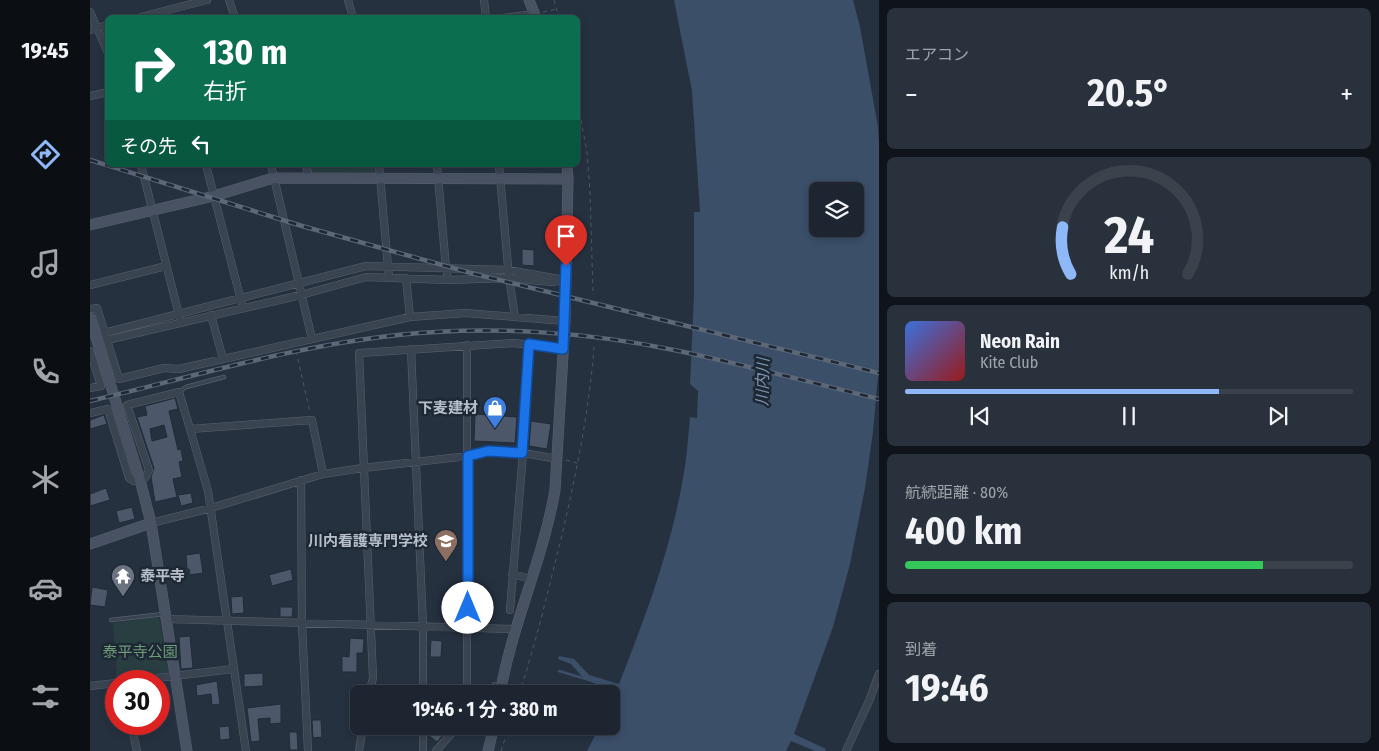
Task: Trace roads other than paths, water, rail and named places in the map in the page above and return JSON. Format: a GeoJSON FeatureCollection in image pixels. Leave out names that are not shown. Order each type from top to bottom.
{"type":"FeatureCollection","features":[{"type":"Feature","properties":{"kind":"street"},"geometry":{"type":"LineString","coordinates":[[149,15],[207,0]]}},
{"type":"Feature","properties":{"kind":"street"},"geometry":{"type":"LineString","coordinates":[[229,0],[234,15]]}},
{"type":"Feature","properties":{"kind":"street"},"geometry":{"type":"LineString","coordinates":[[348,0],[352,15]]}},
{"type":"Feature","properties":{"kind":"street"},"geometry":{"type":"LineString","coordinates":[[484,0],[486,15]]}},
{"type":"Feature","properties":{"kind":"street"},"geometry":{"type":"LineString","coordinates":[[529,0],[535,15]]}},
{"type":"Feature","properties":{"kind":"street"},"geometry":{"type":"LineString","coordinates":[[90,12],[94,29],[105,48]]}},
{"type":"Feature","properties":{"kind":"street"},"geometry":{"type":"LineString","coordinates":[[90,96],[105,93]]}},
{"type":"Feature","properties":{"kind":"street"},"geometry":{"type":"LineString","coordinates":[[141,167],[181,323]]}},
{"type":"Feature","properties":{"kind":"street"},"geometry":{"type":"LineString","coordinates":[[207,167],[242,308]]}},
{"type":"Feature","properties":{"kind":"street"},"geometry":{"type":"LineString","coordinates":[[271,167],[312,338]]}},
{"type":"Feature","properties":{"kind":"street"},"geometry":{"type":"LineString","coordinates":[[306,167],[309,178]]}},
{"type":"Feature","properties":{"kind":"street"},"geometry":{"type":"LineString","coordinates":[[379,167],[389,278]]}},
{"type":"Feature","properties":{"kind":"street"},"geometry":{"type":"LineString","coordinates":[[437,167],[448,280]]}},
{"type":"Feature","properties":{"kind":"street"},"geometry":{"type":"LineString","coordinates":[[499,167],[508,270],[515,317]]}},
{"type":"Feature","properties":{"kind":"street"},"geometry":{"type":"LineString","coordinates":[[498,685],[550,515],[558,459],[565,320],[568,179],[566,167]]}},
{"type":"Feature","properties":{"kind":"street"},"geometry":{"type":"LineString","coordinates":[[90,226],[214,196],[274,178],[568,179]]}},
{"type":"Feature","properties":{"kind":"street"},"geometry":{"type":"LineString","coordinates":[[90,285],[166,266]]}},
{"type":"Feature","properties":{"kind":"street"},"geometry":{"type":"LineString","coordinates":[[104,332],[366,266],[508,270],[565,280]]}},
{"type":"Feature","properties":{"kind":"street"},"geometry":{"type":"LineString","coordinates":[[107,340],[301,295],[366,277],[448,280],[509,278],[552,282],[565,280]]}},
{"type":"Feature","properties":{"kind":"street"},"geometry":{"type":"LineString","coordinates":[[406,278],[410,317]]}},
{"type":"Feature","properties":{"kind":"street"},"geometry":{"type":"LineString","coordinates":[[90,309],[97,308],[119,379],[164,368],[179,369],[410,317],[465,313],[565,320]]}},
{"type":"Feature","properties":{"kind":"street"},"geometry":{"type":"LineString","coordinates":[[212,315],[223,359]]}},
{"type":"Feature","properties":{"kind":"street"},"geometry":{"type":"LineString","coordinates":[[90,318],[140,480],[151,523],[187,751]]}},
{"type":"Feature","properties":{"kind":"street"},"geometry":{"type":"LineString","coordinates":[[371,685],[372,678],[362,468],[359,353],[461,347],[467,345],[529,344],[563,349]]}},
{"type":"Feature","properties":{"kind":"street"},"geometry":{"type":"LineString","coordinates":[[510,610],[529,344]]}},
{"type":"Feature","properties":{"kind":"street"},"geometry":{"type":"LineString","coordinates":[[467,345],[467,685]]}},
{"type":"Feature","properties":{"kind":"street"},"geometry":{"type":"LineString","coordinates":[[411,349],[423,626],[423,685]]}},
{"type":"Feature","properties":{"kind":"street"},"geometry":{"type":"LineString","coordinates":[[90,351],[101,386],[90,388]]}},
{"type":"Feature","properties":{"kind":"street"},"geometry":{"type":"LineString","coordinates":[[90,413],[108,409],[129,478],[134,481],[140,480],[145,478],[149,470],[127,405],[178,392],[208,491],[246,751]]}},
{"type":"Feature","properties":{"kind":"street"},"geometry":{"type":"LineString","coordinates":[[190,429],[224,428],[312,420],[323,474]]}},
{"type":"Feature","properties":{"kind":"street"},"geometry":{"type":"LineString","coordinates":[[90,544],[151,523],[211,508],[323,474],[468,456],[488,451],[522,453],[558,459]]}},
{"type":"Feature","properties":{"kind":"street"},"geometry":{"type":"LineString","coordinates":[[301,480],[302,624],[308,751]]}},
{"type":"Feature","properties":{"kind":"street"},"geometry":{"type":"LineString","coordinates":[[512,574],[531,579]]}},
{"type":"Feature","properties":{"kind":"street"},"geometry":{"type":"LineString","coordinates":[[165,617],[228,622],[369,626],[468,626],[514,629]]}},
{"type":"Feature","properties":{"kind":"street"},"geometry":{"type":"LineString","coordinates":[[170,677],[233,668]]}},
{"type":"Feature","properties":{"kind":"street"},"geometry":{"type":"LineString","coordinates":[[846,751],[879,674]]}},
{"type":"Feature","properties":{"kind":"street"},"geometry":{"type":"LineString","coordinates":[[90,686],[105,684]]}},
{"type":"Feature","properties":{"kind":"street"},"geometry":{"type":"LineString","coordinates":[[869,701],[879,700]]}},
{"type":"Feature","properties":{"kind":"street"},"geometry":{"type":"LineString","coordinates":[[134,735],[137,751]]}},
{"type":"Feature","properties":{"kind":"street"},"geometry":{"type":"LineString","coordinates":[[359,751],[361,735]]}},
{"type":"Feature","properties":{"kind":"street"},"geometry":{"type":"LineString","coordinates":[[423,735],[423,751]]}},
{"type":"Feature","properties":{"kind":"street"},"geometry":{"type":"LineString","coordinates":[[436,751],[450,735]]}},
{"type":"Feature","properties":{"kind":"street"},"geometry":{"type":"LineString","coordinates":[[488,751],[492,735]]}},
{"type":"Feature","properties":{"kind":"lane"},"geometry":{"type":"LineString","coordinates":[[178,392],[186,387],[224,377]]}},
{"type":"Feature","properties":{"kind":"lane"},"geometry":{"type":"LineString","coordinates":[[111,620],[165,617]]}},
{"type":"Feature","properties":{"kind":"water","name":"川内川"},"geometry":{"type":"Polygon","coordinates":[[[674,0],[853,0],[860,27],[878,127],[879,365],[873,432],[865,488],[850,564],[833,627],[794,734],[826,749],[825,751],[815,751],[791,741],[786,751],[587,751],[595,735],[620,735],[620,685],[600,685],[585,680],[571,664],[558,659],[559,656],[574,659],[589,675],[619,684],[656,583],[678,505],[686,463],[690,417],[697,418],[698,391],[690,384],[694,295],[694,212],[700,212],[692,91],[674,0]]]}},
{"type":"Feature","properties":{"kind":"waterway"},"geometry":{"type":"LineString","coordinates":[[559,671],[586,679]]}},
{"type":"Feature","properties":{"kind":"railway"},"geometry":{"type":"LineString","coordinates":[[90,160],[105,165]]}},
{"type":"Feature","properties":{"kind":"railway"},"geometry":{"type":"LineString","coordinates":[[112,167],[302,226],[471,273],[879,373]]}},
{"type":"Feature","properties":{"kind":"railway"},"geometry":{"type":"LineString","coordinates":[[90,401],[281,354],[398,335],[468,331],[539,332],[645,344],[729,362],[879,399]]}},
{"type":"Feature","properties":{"kind":"place","name":"下麦建材"},"geometry":{"type":"Point","coordinates":[495,429]}},
{"type":"Feature","properties":{"kind":"place","name":"川内看護専門学校"},"geometry":{"type":"Point","coordinates":[446,562]}},
{"type":"Feature","properties":{"kind":"place","name":"泰平寺"},"geometry":{"type":"Point","coordinates":[123,597]}},
{"type":"Feature","properties":{"kind":"park label","name":"泰平寺公園"},"geometry":{"type":"Point","coordinates":[140,652]}}]}
